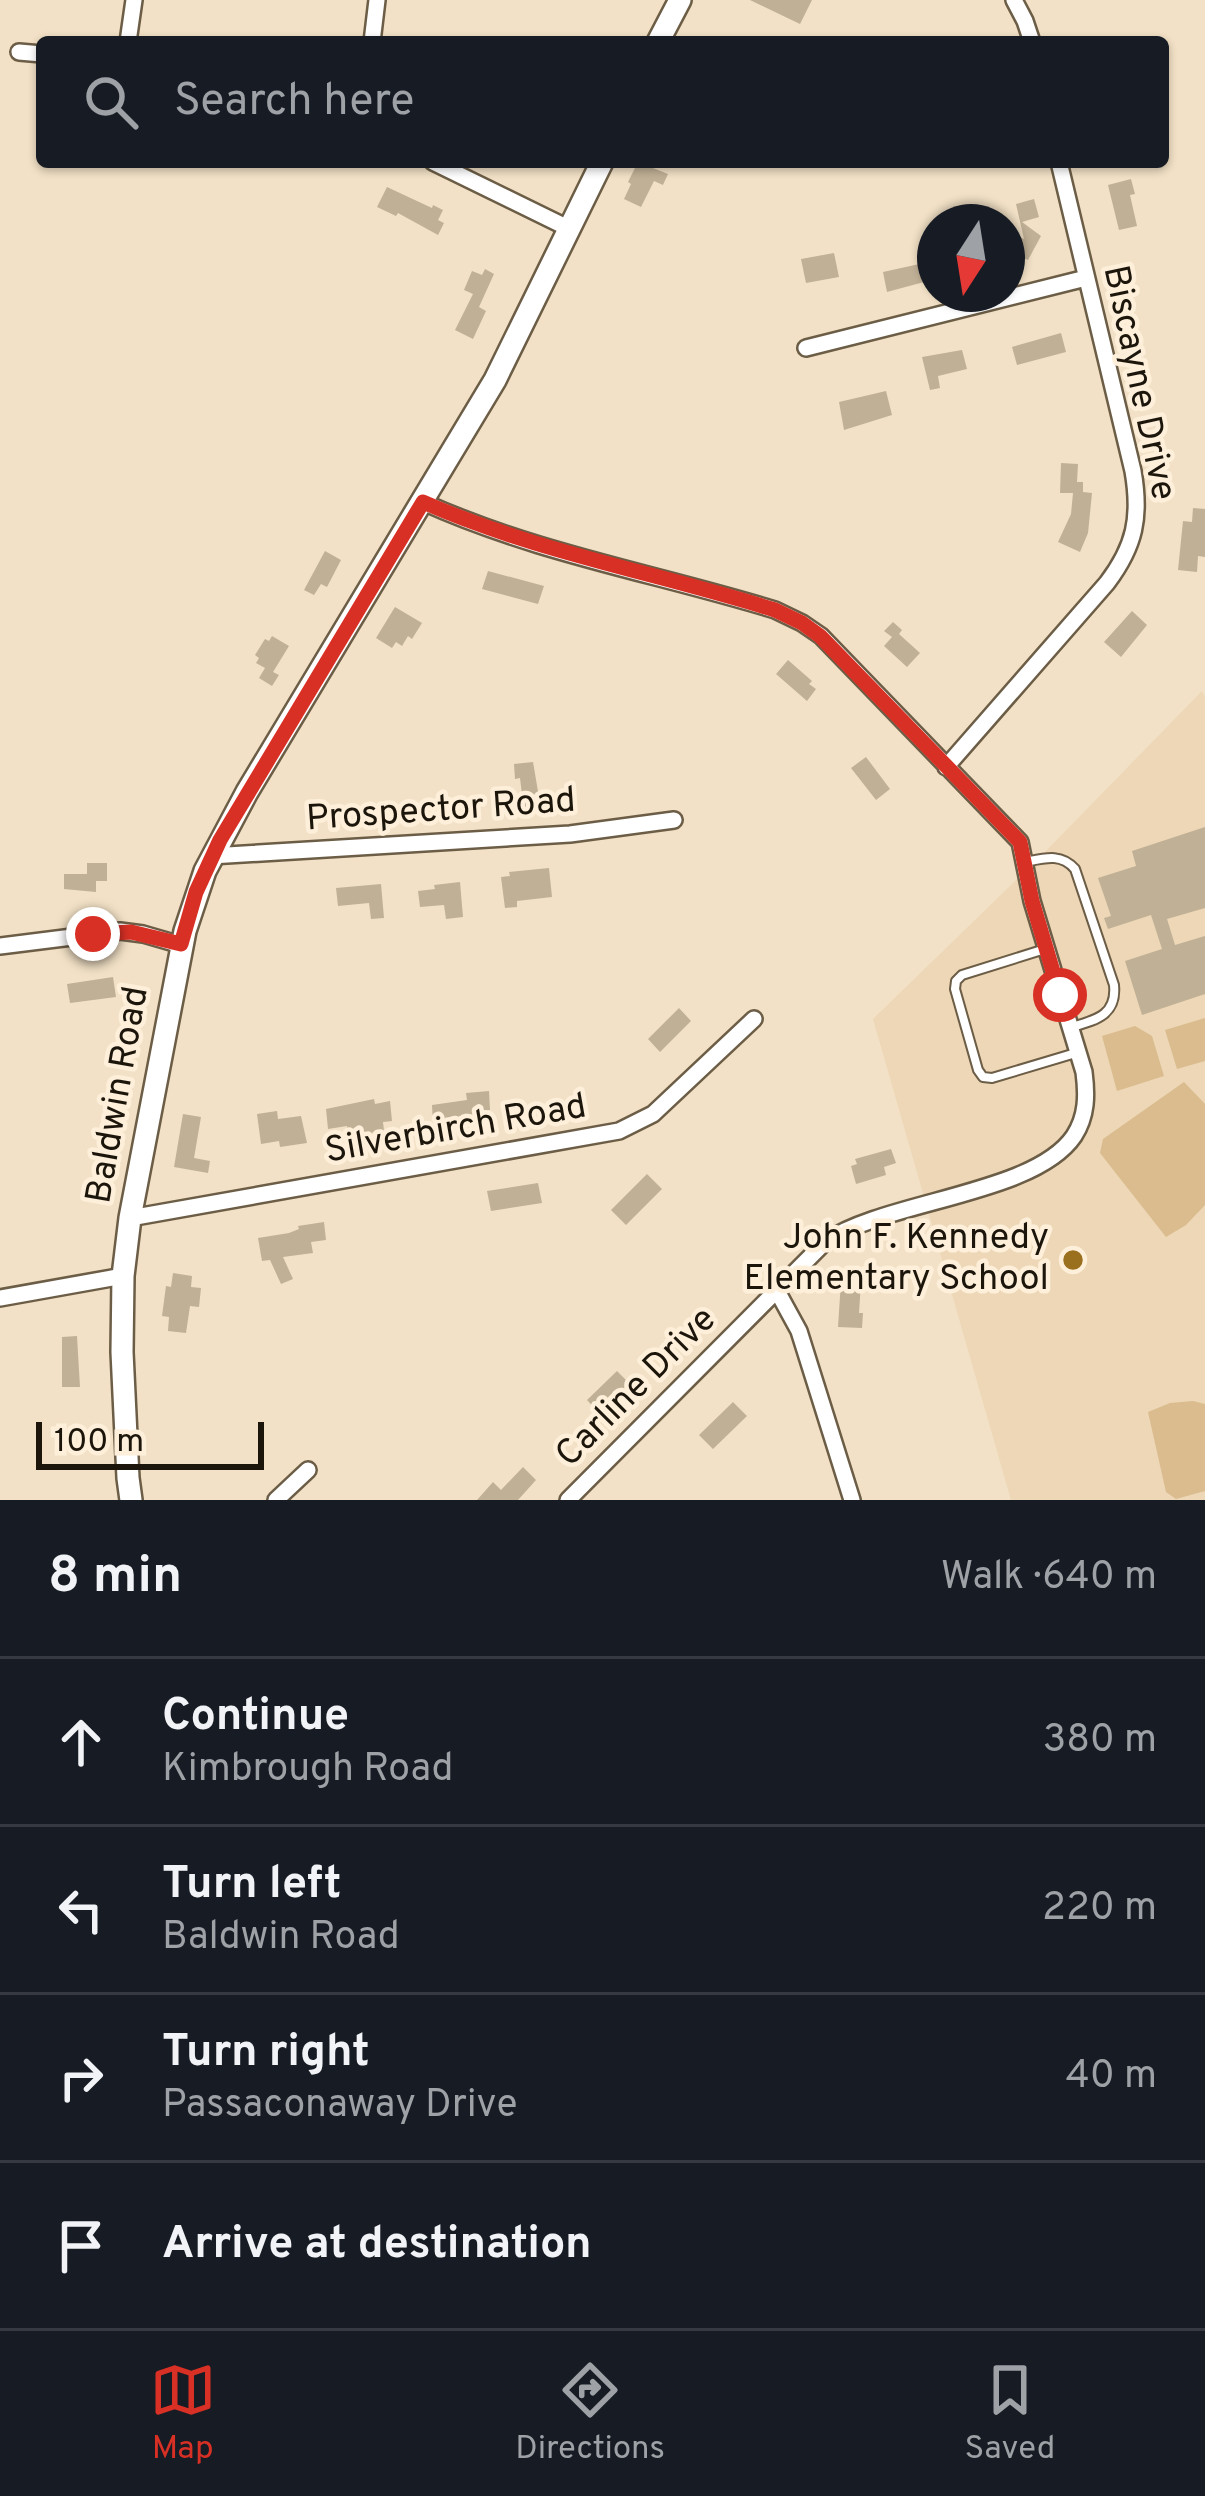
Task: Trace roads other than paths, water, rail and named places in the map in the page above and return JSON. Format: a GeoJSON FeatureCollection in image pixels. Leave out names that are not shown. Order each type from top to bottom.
{"type":"FeatureCollection","features":[{"type":"Feature","properties":{"kind":"street"},"geometry":{"type":"LineString","coordinates":[[129,36],[134,0]]}},
{"type":"Feature","properties":{"kind":"street"},"geometry":{"type":"LineString","coordinates":[[373,36],[377,0]]}},
{"type":"Feature","properties":{"kind":"street"},"geometry":{"type":"LineString","coordinates":[[661,36],[680,0]]}},
{"type":"Feature","properties":{"kind":"street"},"geometry":{"type":"LineString","coordinates":[[1014,0],[1030,36]]}},
{"type":"Feature","properties":{"kind":"street"},"geometry":{"type":"LineString","coordinates":[[19,52],[36,53]]}},
{"type":"Feature","properties":{"kind":"street"},"geometry":{"type":"LineString","coordinates":[[445,168],[570,229]]}},
{"type":"Feature","properties":{"kind":"street","name":"Baldwin Road"},"geometry":{"type":"LineString","coordinates":[[131,1500],[122,1352],[123,1276],[181,944],[196,892],[259,773],[501,369],[599,168]]}},
{"type":"Feature","properties":{"kind":"street","name":"Biscayne Drive"},"geometry":{"type":"LineString","coordinates":[[946,767],[1107,583],[1119,567],[1136,524],[1133,471],[1060,168]]}},
{"type":"Feature","properties":{"kind":"street"},"geometry":{"type":"LineString","coordinates":[[806,348],[1086,278]]}},
{"type":"Feature","properties":{"kind":"street"},"geometry":{"type":"LineString","coordinates":[[423,502],[575,555],[788,616],[826,641],[1018,839],[1025,862]]}},
{"type":"Feature","properties":{"kind":"street","name":"Prospector Road"},"geometry":{"type":"LineString","coordinates":[[212,856],[570,834],[674,820]]}},
{"type":"Feature","properties":{"kind":"street","name":"Carline Drive"},"geometry":{"type":"LineString","coordinates":[[568,1500],[815,1250],[843,1230],[1027,1171],[1065,1146],[1078,1127],[1086,1090],[1025,862]]}},
{"type":"Feature","properties":{"kind":"street"},"geometry":{"type":"LineString","coordinates":[[0,946],[121,932],[181,944]]}},
{"type":"Feature","properties":{"kind":"street","name":"Silverbirch Road"},"geometry":{"type":"LineString","coordinates":[[130,1218],[619,1131],[653,1114],[754,1019]]}},
{"type":"Feature","properties":{"kind":"street"},"geometry":{"type":"LineString","coordinates":[[0,1298],[123,1276]]}},
{"type":"Feature","properties":{"kind":"street"},"geometry":{"type":"LineString","coordinates":[[776,1289],[800,1331],[852,1500]]}},
{"type":"Feature","properties":{"kind":"street"},"geometry":{"type":"LineString","coordinates":[[276,1500],[308,1470]]}},
{"type":"Feature","properties":{"kind":"lane"},"geometry":{"type":"LineString","coordinates":[[1025,862],[1063,858],[1076,868],[1114,986],[1108,1012],[1070,1027]]}},
{"type":"Feature","properties":{"kind":"lane"},"geometry":{"type":"LineString","coordinates":[[1046,949],[962,975],[956,981],[978,1070],[989,1078],[1079,1052]]}},
{"type":"Feature","properties":{"kind":"place","name":"John F. Kennedy Elementary School"},"geometry":{"type":"Point","coordinates":[1073,1260]}}]}
